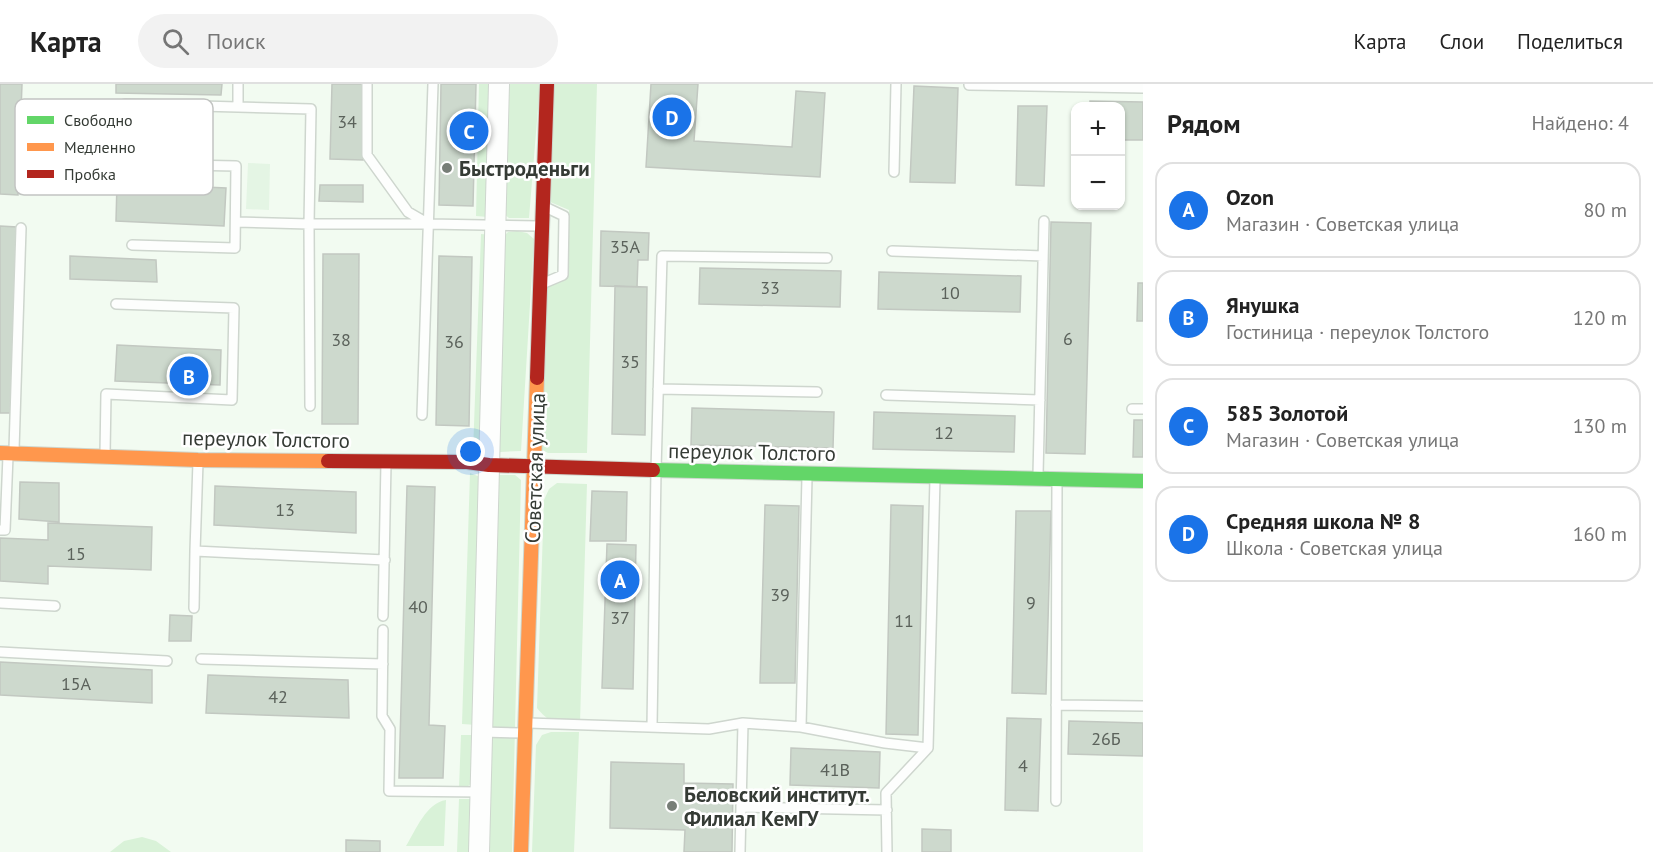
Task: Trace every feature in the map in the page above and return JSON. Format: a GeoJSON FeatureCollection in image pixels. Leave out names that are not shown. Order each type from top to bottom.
{"type":"FeatureCollection","features":[{"type":"Feature","properties":{"kind":"street"},"geometry":{"type":"LineString","coordinates":[[479,852],[499,84]]}},
{"type":"Feature","properties":{"kind":"street","name":"Советская улица"},"geometry":{"type":"LineString","coordinates":[[521,852],[547,84]]}},
{"type":"Feature","properties":{"kind":"street","name":"переулок Толстого"},"geometry":{"type":"LineString","coordinates":[[7,453],[198,460],[468,462],[534,467],[1143,481]]}},
{"type":"Feature","properties":{"kind":"lane"},"geometry":{"type":"LineString","coordinates":[[238,84],[238,107]]}},
{"type":"Feature","properties":{"kind":"lane"},"geometry":{"type":"LineString","coordinates":[[367,84],[367,155],[408,212],[429,224]]}},
{"type":"Feature","properties":{"kind":"lane"},"geometry":{"type":"LineString","coordinates":[[422,415],[433,84]]}},
{"type":"Feature","properties":{"kind":"lane"},"geometry":{"type":"LineString","coordinates":[[894,172],[897,84]]}},
{"type":"Feature","properties":{"kind":"lane"},"geometry":{"type":"LineString","coordinates":[[969,85],[1143,88]]}},
{"type":"Feature","properties":{"kind":"lane"},"geometry":{"type":"LineString","coordinates":[[213,106],[311,109],[310,406]]}},
{"type":"Feature","properties":{"kind":"lane"},"geometry":{"type":"LineString","coordinates":[[132,245],[235,248],[236,166],[213,166]]}},
{"type":"Feature","properties":{"kind":"lane"},"geometry":{"type":"LineString","coordinates":[[541,284],[563,275],[564,216],[543,206]]}},
{"type":"Feature","properties":{"kind":"lane"},"geometry":{"type":"LineString","coordinates":[[1038,477],[1044,221]]}},
{"type":"Feature","properties":{"kind":"lane"},"geometry":{"type":"LineString","coordinates":[[236,222],[542,226]]}},
{"type":"Feature","properties":{"kind":"lane"},"geometry":{"type":"LineString","coordinates":[[0,530],[5,530],[7,453],[21,228]]}},
{"type":"Feature","properties":{"kind":"lane"},"geometry":{"type":"LineString","coordinates":[[892,251],[1043,256]]}},
{"type":"Feature","properties":{"kind":"lane"},"geometry":{"type":"LineString","coordinates":[[652,727],[662,256],[827,258]]}},
{"type":"Feature","properties":{"kind":"lane"},"geometry":{"type":"LineString","coordinates":[[105,456],[106,394],[232,399],[234,308],[116,304]]}},
{"type":"Feature","properties":{"kind":"lane"},"geometry":{"type":"LineString","coordinates":[[658,389],[817,392]]}},
{"type":"Feature","properties":{"kind":"lane"},"geometry":{"type":"LineString","coordinates":[[886,394],[1040,399]]}},
{"type":"Feature","properties":{"kind":"lane"},"geometry":{"type":"LineString","coordinates":[[1132,409],[1143,409]]}},
{"type":"Feature","properties":{"kind":"lane"},"geometry":{"type":"LineString","coordinates":[[194,608],[198,460]]}},
{"type":"Feature","properties":{"kind":"lane"},"geometry":{"type":"LineString","coordinates":[[383,616],[386,461]]}},
{"type":"Feature","properties":{"kind":"lane"},"geometry":{"type":"LineString","coordinates":[[801,727],[807,474]]}},
{"type":"Feature","properties":{"kind":"lane"},"geometry":{"type":"LineString","coordinates":[[887,852],[886,793],[928,748],[935,477]]}},
{"type":"Feature","properties":{"kind":"lane"},"geometry":{"type":"LineString","coordinates":[[1056,801],[1057,478]]}},
{"type":"Feature","properties":{"kind":"lane"},"geometry":{"type":"LineString","coordinates":[[195,551],[385,560]]}},
{"type":"Feature","properties":{"kind":"lane"},"geometry":{"type":"LineString","coordinates":[[0,603],[56,606]]}},
{"type":"Feature","properties":{"kind":"lane"},"geometry":{"type":"LineString","coordinates":[[383,630],[382,716],[390,729],[389,791],[480,792]]}},
{"type":"Feature","properties":{"kind":"lane"},"geometry":{"type":"LineString","coordinates":[[0,652],[167,661]]}},
{"type":"Feature","properties":{"kind":"lane"},"geometry":{"type":"LineString","coordinates":[[201,659],[383,664]]}},
{"type":"Feature","properties":{"kind":"lane"},"geometry":{"type":"LineString","coordinates":[[1056,705],[1143,706]]}},
{"type":"Feature","properties":{"kind":"lane"},"geometry":{"type":"LineString","coordinates":[[482,732],[525,728],[709,729],[743,723],[801,727],[885,743],[928,748]]}},
{"type":"Feature","properties":{"kind":"lane"},"geometry":{"type":"LineString","coordinates":[[740,852],[743,723]]}},
{"type":"Feature","properties":{"kind":"lane"},"geometry":{"type":"LineString","coordinates":[[741,807],[887,810]]}},
{"type":"Feature","properties":{"kind":"shaded area"},"geometry":{"type":"Polygon","coordinates":[[[479,84],[491,84],[488,217],[476,216],[479,84]]]}},
{"type":"Feature","properties":{"kind":"shaded area"},"geometry":{"type":"Polygon","coordinates":[[[506,84],[540,84],[529,218],[509,218],[503,213],[506,84]]]}},
{"type":"Feature","properties":{"kind":"shaded area"},"geometry":{"type":"Polygon","coordinates":[[[552,84],[597,84],[587,453],[548,453],[541,449],[546,284],[567,278],[569,210],[548,201],[552,84]]]}},
{"type":"Feature","properties":{"kind":"shaded area"},"geometry":{"type":"Polygon","coordinates":[[[248,163],[270,164],[269,210],[246,209],[248,163]]]}},
{"type":"Feature","properties":{"kind":"shaded area"},"geometry":{"type":"Polygon","coordinates":[[[508,232],[527,233],[534,239],[521,451],[500,452],[495,446],[502,238],[508,232]]]}},
{"type":"Feature","properties":{"kind":"shaded area"},"geometry":{"type":"Polygon","coordinates":[[[481,234],[492,235],[484,452],[473,452],[481,234]]]}},
{"type":"Feature","properties":{"kind":"shaded area"},"geometry":{"type":"Polygon","coordinates":[[[470,473],[480,477],[477,725],[462,724],[470,473]]]}},
{"type":"Feature","properties":{"kind":"shaded area"},"geometry":{"type":"Polygon","coordinates":[[[496,475],[515,475],[521,480],[512,852],[485,852],[496,475]]]}},
{"type":"Feature","properties":{"kind":"shaded area"},"geometry":{"type":"Polygon","coordinates":[[[557,483],[587,484],[580,723],[551,721],[537,708],[544,500],[549,489],[557,483]]]}},
{"type":"Feature","properties":{"kind":"shaded area"},"geometry":{"type":"Polygon","coordinates":[[[551,732],[579,732],[574,852],[532,852],[536,745],[542,735],[551,732]]]}},
{"type":"Feature","properties":{"kind":"shaded area"},"geometry":{"type":"Polygon","coordinates":[[[461,735],[476,735],[473,782],[467,787],[459,788],[461,735]]]}},
{"type":"Feature","properties":{"kind":"shaded area"},"geometry":{"type":"Polygon","coordinates":[[[459,799],[474,799],[473,852],[457,852],[459,799]]]}},
{"type":"Feature","properties":{"kind":"shaded area"},"geometry":{"type":"Polygon","coordinates":[[[446,800],[444,846],[406,846],[427,812],[439,802],[446,800]]]}},
{"type":"Feature","properties":{"kind":"shaded area"},"geometry":{"type":"Polygon","coordinates":[[[142,837],[156,841],[171,852],[110,852],[124,841],[142,837]]]}},
{"type":"Feature","properties":{"kind":"building"},"geometry":{"type":"Polygon","coordinates":[[[0,84],[22,84],[21,99],[15,99],[15,195],[0,194],[0,84]]]}},
{"type":"Feature","properties":{"kind":"building"},"geometry":{"type":"Polygon","coordinates":[[[116,84],[222,84],[221,95],[116,93],[116,84]]]}},
{"type":"Feature","properties":{"kind":"building"},"geometry":{"type":"Polygon","coordinates":[[[332,84],[364,84],[363,160],[330,159],[332,84]]]}},
{"type":"Feature","properties":{"kind":"building"},"geometry":{"type":"Polygon","coordinates":[[[441,84],[476,84],[473,206],[439,205],[441,84]]]}},
{"type":"Feature","properties":{"kind":"building"},"geometry":{"type":"Polygon","coordinates":[[[651,84],[698,84],[694,141],[792,147],[796,91],[825,93],[820,177],[646,167],[651,84]]]}},
{"type":"Feature","properties":{"kind":"building"},"geometry":{"type":"Polygon","coordinates":[[[914,86],[958,88],[955,183],[910,182],[914,86]]]}},
{"type":"Feature","properties":{"kind":"building"},"geometry":{"type":"Polygon","coordinates":[[[1090,101],[1143,102],[1143,140],[1125,140],[1125,102],[1090,101]]]}},
{"type":"Feature","properties":{"kind":"building"},"geometry":{"type":"Polygon","coordinates":[[[1018,106],[1047,106],[1044,186],[1016,185],[1018,106]]]}},
{"type":"Feature","properties":{"kind":"building"},"geometry":{"type":"Polygon","coordinates":[[[320,185],[363,185],[363,202],[319,201],[320,185]]]}},
{"type":"Feature","properties":{"kind":"building"},"geometry":{"type":"Polygon","coordinates":[[[213,187],[226,188],[224,226],[116,221],[117,195],[213,195],[213,187]]]}},
{"type":"Feature","properties":{"kind":"building"},"geometry":{"type":"Polygon","coordinates":[[[1051,222],[1091,223],[1085,454],[1046,453],[1051,222]]]}},
{"type":"Feature","properties":{"kind":"building"},"geometry":{"type":"Polygon","coordinates":[[[0,226],[17,227],[11,413],[0,413],[0,226]]]}},
{"type":"Feature","properties":{"kind":"building"},"geometry":{"type":"Polygon","coordinates":[[[601,231],[649,233],[648,260],[638,260],[637,287],[600,286],[601,231]]]}},
{"type":"Feature","properties":{"kind":"building"},"geometry":{"type":"Polygon","coordinates":[[[323,254],[359,254],[358,424],[322,424],[323,254]]]}},
{"type":"Feature","properties":{"kind":"building"},"geometry":{"type":"Polygon","coordinates":[[[70,256],[156,260],[157,282],[70,279],[70,256]]]}},
{"type":"Feature","properties":{"kind":"building"},"geometry":{"type":"Polygon","coordinates":[[[439,256],[472,257],[469,426],[436,425],[439,256]]]}},
{"type":"Feature","properties":{"kind":"building"},"geometry":{"type":"Polygon","coordinates":[[[700,268],[841,271],[840,307],[699,304],[700,268]]]}},
{"type":"Feature","properties":{"kind":"building"},"geometry":{"type":"Polygon","coordinates":[[[879,272],[1021,276],[1020,312],[878,309],[879,272]]]}},
{"type":"Feature","properties":{"kind":"building"},"geometry":{"type":"Polygon","coordinates":[[[1138,283],[1143,283],[1143,321],[1137,321],[1138,283]]]}},
{"type":"Feature","properties":{"kind":"building"},"geometry":{"type":"Polygon","coordinates":[[[615,286],[647,287],[645,435],[612,434],[615,286]]]}},
{"type":"Feature","properties":{"kind":"building"},"geometry":{"type":"Polygon","coordinates":[[[117,345],[221,350],[220,385],[115,381],[117,345]]]}},
{"type":"Feature","properties":{"kind":"building"},"geometry":{"type":"Polygon","coordinates":[[[692,408],[834,412],[833,448],[691,445],[692,408]]]}},
{"type":"Feature","properties":{"kind":"building"},"geometry":{"type":"Polygon","coordinates":[[[874,412],[1015,416],[1014,452],[873,449],[874,412]]]}},
{"type":"Feature","properties":{"kind":"building"},"geometry":{"type":"Polygon","coordinates":[[[1134,420],[1143,420],[1143,457],[1133,457],[1134,420]]]}},
{"type":"Feature","properties":{"kind":"building"},"geometry":{"type":"Polygon","coordinates":[[[20,482],[59,483],[59,522],[19,519],[20,482]]]}},
{"type":"Feature","properties":{"kind":"building"},"geometry":{"type":"Polygon","coordinates":[[[215,486],[356,492],[356,533],[214,525],[215,486]]]}},
{"type":"Feature","properties":{"kind":"building"},"geometry":{"type":"Polygon","coordinates":[[[407,486],[435,487],[429,725],[445,726],[443,778],[399,778],[407,486]]]}},
{"type":"Feature","properties":{"kind":"building"},"geometry":{"type":"Polygon","coordinates":[[[592,491],[627,492],[626,541],[590,541],[592,491]]]}},
{"type":"Feature","properties":{"kind":"building"},"geometry":{"type":"Polygon","coordinates":[[[765,505],[799,506],[795,683],[760,683],[765,505]]]}},
{"type":"Feature","properties":{"kind":"building"},"geometry":{"type":"Polygon","coordinates":[[[891,505],[923,506],[918,735],[886,734],[891,505]]]}},
{"type":"Feature","properties":{"kind":"building"},"geometry":{"type":"Polygon","coordinates":[[[1016,511],[1051,511],[1046,694],[1012,693],[1016,511]]]}},
{"type":"Feature","properties":{"kind":"building"},"geometry":{"type":"Polygon","coordinates":[[[48,523],[152,527],[151,570],[48,566],[48,584],[0,581],[0,538],[48,540],[48,523]]]}},
{"type":"Feature","properties":{"kind":"building"},"geometry":{"type":"Polygon","coordinates":[[[607,544],[636,545],[633,689],[602,688],[607,544]]]}},
{"type":"Feature","properties":{"kind":"building"},"geometry":{"type":"Polygon","coordinates":[[[170,615],[192,616],[191,641],[169,641],[170,615]]]}},
{"type":"Feature","properties":{"kind":"building"},"geometry":{"type":"Polygon","coordinates":[[[0,662],[152,670],[152,703],[0,695],[0,662]]]}},
{"type":"Feature","properties":{"kind":"building"},"geometry":{"type":"Polygon","coordinates":[[[208,675],[348,680],[349,718],[206,713],[208,675]]]}},
{"type":"Feature","properties":{"kind":"building"},"geometry":{"type":"Polygon","coordinates":[[[1007,718],[1041,719],[1038,811],[1005,810],[1007,718]]]}},
{"type":"Feature","properties":{"kind":"building"},"geometry":{"type":"Polygon","coordinates":[[[1069,721],[1143,723],[1143,756],[1068,754],[1069,721]]]}},
{"type":"Feature","properties":{"kind":"building"},"geometry":{"type":"Polygon","coordinates":[[[791,748],[880,752],[879,788],[790,785],[791,748]]]}},
{"type":"Feature","properties":{"kind":"building","name":"Беловский институт. Филиал КемГУ"},"geometry":{"type":"Polygon","coordinates":[[[611,762],[684,764],[684,783],[733,784],[732,852],[684,852],[685,830],[610,828],[611,762]]]}},
{"type":"Feature","properties":{"kind":"building"},"geometry":{"type":"Polygon","coordinates":[[[922,829],[951,830],[951,852],[922,852],[922,829]]]}},
{"type":"Feature","properties":{"kind":"building"},"geometry":{"type":"Polygon","coordinates":[[[346,840],[380,841],[380,852],[346,852],[346,840]]]}},
{"type":"Feature","properties":{"kind":"traffic: fast"},"geometry":{"type":"LineString","coordinates":[[653,470],[1143,481]]}},
{"type":"Feature","properties":{"kind":"traffic: slow"},"geometry":{"type":"LineString","coordinates":[[521,852],[537,378]]}},
{"type":"Feature","properties":{"kind":"traffic: slow"},"geometry":{"type":"LineString","coordinates":[[0,453],[198,460],[328,461]]}},
{"type":"Feature","properties":{"kind":"traffic: jam"},"geometry":{"type":"LineString","coordinates":[[537,378],[547,84]]}},
{"type":"Feature","properties":{"kind":"traffic: jam"},"geometry":{"type":"LineString","coordinates":[[328,461],[467,462],[489,465],[653,470]]}},
{"type":"Feature","properties":{"kind":"place","name":"Средняя школа № 8"},"geometry":{"type":"Point","coordinates":[672,117]}},
{"type":"Feature","properties":{"kind":"place","name":"585 Золотой"},"geometry":{"type":"Point","coordinates":[469,131]}},
{"type":"Feature","properties":{"kind":"place","name":"Быстроденьги"},"geometry":{"type":"Point","coordinates":[447,168]}},
{"type":"Feature","properties":{"kind":"place","name":"Янушка"},"geometry":{"type":"Point","coordinates":[189,376]}},
{"type":"Feature","properties":{"kind":"place","name":"Ozon"},"geometry":{"type":"Point","coordinates":[620,580]}},
{"type":"Feature","properties":{"kind":"place","name":"Беловский институт. Филиал КемГУ"},"geometry":{"type":"Point","coordinates":[672,806]}}]}
